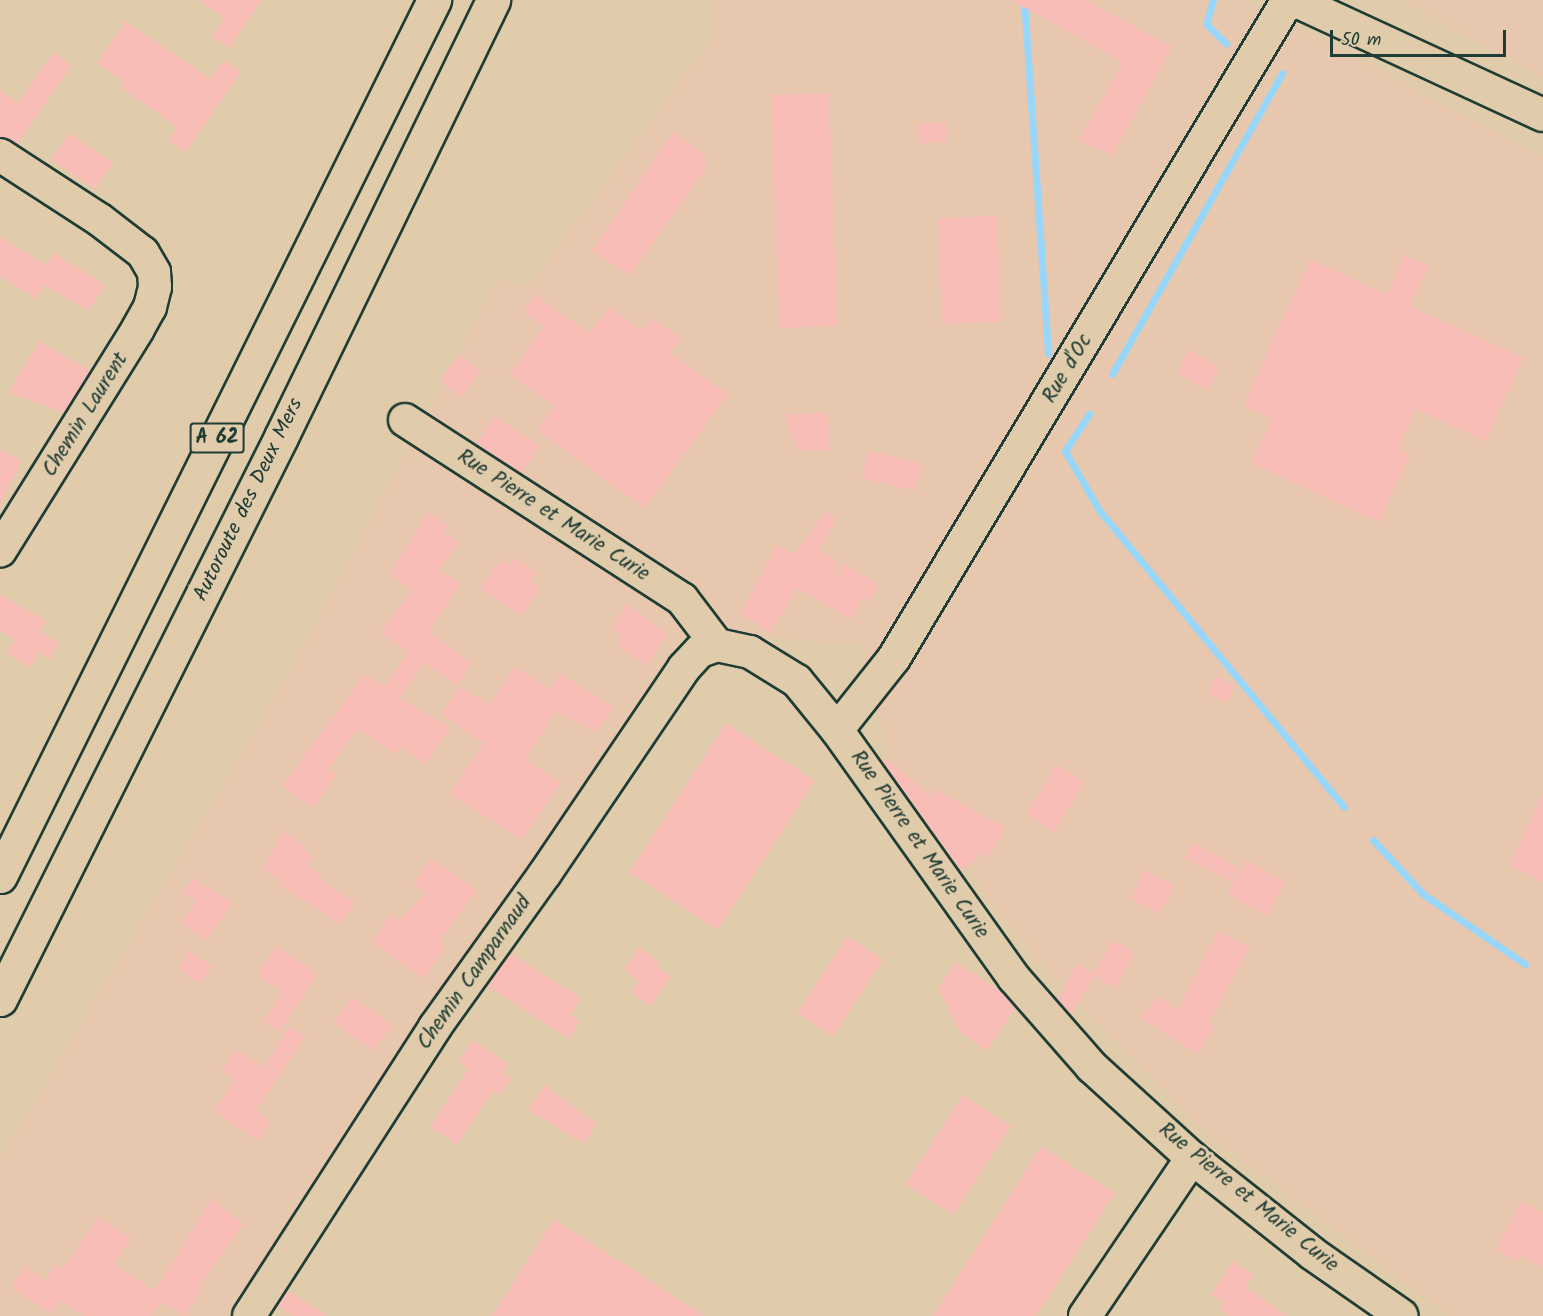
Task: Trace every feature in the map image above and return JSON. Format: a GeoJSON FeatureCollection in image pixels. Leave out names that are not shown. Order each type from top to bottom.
{"type":"FeatureCollection","features":[{"type":"Feature","properties":{"kind":"highway","name":"A 62"},"geometry":{"type":"LineString","coordinates":[[0,876],[434,0]]}},
{"type":"Feature","properties":{"kind":"highway","name":"Autoroute des Deux Mers"},"geometry":{"type":"LineString","coordinates":[[0,999],[281,438],[493,0]]}},
{"type":"Feature","properties":{"kind":"street","name":"Rue d'Oc"},"geometry":{"type":"LineString","coordinates":[[837,730],[894,658],[1288,0]]}},
{"type":"Feature","properties":{"kind":"street"},"geometry":{"type":"LineString","coordinates":[[1294,0],[1535,114]]}},
{"type":"Feature","properties":{"kind":"street","name":"Chemin Laurent"},"geometry":{"type":"LineString","coordinates":[[0,154],[128,241],[143,254],[154,272],[150,307],[0,551]]}},
{"type":"Feature","properties":{"kind":"street","name":"Rue Pierre et Marie Curie"},"geometry":{"type":"LineString","coordinates":[[405,420],[682,599],[717,645],[750,652],[796,681],[837,730],[1014,978],[1092,1066],[1192,1158],[1313,1254],[1402,1316]]}},
{"type":"Feature","properties":{"kind":"street","name":"Chemin Camparnaud"},"geometry":{"type":"LineString","coordinates":[[249,1316],[435,1027],[544,875],[684,668],[700,651],[717,645]]}},
{"type":"Feature","properties":{"kind":"street"},"geometry":{"type":"LineString","coordinates":[[1085,1316],[1192,1158]]}},
{"type":"Feature","properties":{"kind":"shaded area"},"geometry":{"type":"Polygon","coordinates":[[[711,0],[1244,0],[1543,156],[1543,1316],[1451,1316],[1204,1130],[1088,1014],[1002,917],[890,759],[860,644],[686,631],[226,1316],[0,1316],[0,1160],[288,675],[497,280],[530,285],[711,39],[711,0]]]}},
{"type":"Feature","properties":{"kind":"shaded area"},"geometry":{"type":"Polygon","coordinates":[[[1402,0],[1543,0],[1543,79],[1402,0]]]}},
{"type":"Feature","properties":{"kind":"building"},"geometry":{"type":"Polygon","coordinates":[[[198,0],[262,0],[229,48],[212,36],[224,18],[198,0]]]}},
{"type":"Feature","properties":{"kind":"building"},"geometry":{"type":"Polygon","coordinates":[[[1011,0],[1086,0],[1172,47],[1112,156],[1079,140],[1123,62],[1011,0]]]}},
{"type":"Feature","properties":{"kind":"building"},"geometry":{"type":"Polygon","coordinates":[[[126,21],[210,79],[224,60],[241,72],[186,152],[168,140],[177,127],[119,86],[123,81],[97,63],[126,21]]]}},
{"type":"Feature","properties":{"kind":"building"},"geometry":{"type":"Polygon","coordinates":[[[53,52],[72,65],[17,144],[0,137],[0,90],[18,103],[53,52]]]}},
{"type":"Feature","properties":{"kind":"building"},"geometry":{"type":"Polygon","coordinates":[[[829,93],[837,326],[779,328],[771,95],[829,93]]]}},
{"type":"Feature","properties":{"kind":"building"},"geometry":{"type":"Polygon","coordinates":[[[946,122],[947,142],[919,143],[918,123],[946,122]]]}},
{"type":"Feature","properties":{"kind":"building"},"geometry":{"type":"Polygon","coordinates":[[[69,133],[113,163],[95,189],[51,160],[69,133]]]}},
{"type":"Feature","properties":{"kind":"building"},"geometry":{"type":"Polygon","coordinates":[[[673,133],[704,154],[707,166],[630,276],[592,250],[673,133]]]}},
{"type":"Feature","properties":{"kind":"building"},"geometry":{"type":"Polygon","coordinates":[[[997,216],[1001,322],[942,324],[938,218],[997,216]]]}},
{"type":"Feature","properties":{"kind":"building"},"geometry":{"type":"Polygon","coordinates":[[[0,236],[46,265],[54,253],[105,285],[88,311],[45,285],[36,299],[0,276],[0,236]]]}},
{"type":"Feature","properties":{"kind":"building"},"geometry":{"type":"Polygon","coordinates":[[[1404,255],[1429,266],[1410,306],[1524,358],[1485,441],[1416,409],[1398,449],[1410,455],[1379,522],[1251,463],[1272,419],[1243,405],[1310,259],[1386,294],[1404,255]]]}},
{"type":"Feature","properties":{"kind":"building"},"geometry":{"type":"Polygon","coordinates":[[[535,295],[589,333],[609,307],[643,331],[652,318],[681,338],[670,353],[728,394],[645,508],[537,430],[555,406],[510,375],[544,327],[524,312],[535,295]]]}},
{"type":"Feature","properties":{"kind":"building"},"geometry":{"type":"Polygon","coordinates":[[[39,341],[91,371],[65,413],[8,393],[39,341]]]}},
{"type":"Feature","properties":{"kind":"building"},"geometry":{"type":"Polygon","coordinates":[[[1189,350],[1220,368],[1207,391],[1176,373],[1189,350]]]}},
{"type":"Feature","properties":{"kind":"building"},"geometry":{"type":"Polygon","coordinates":[[[459,355],[481,373],[461,397],[439,380],[459,355]]]}},
{"type":"Feature","properties":{"kind":"building"},"geometry":{"type":"Polygon","coordinates":[[[828,412],[830,450],[799,451],[784,415],[828,412]]]}},
{"type":"Feature","properties":{"kind":"building"},"geometry":{"type":"Polygon","coordinates":[[[495,416],[540,446],[521,474],[477,443],[495,416]]]}},
{"type":"Feature","properties":{"kind":"building"},"geometry":{"type":"Polygon","coordinates":[[[0,450],[22,461],[0,504],[0,450]]]}},
{"type":"Feature","properties":{"kind":"building"},"geometry":{"type":"Polygon","coordinates":[[[868,451],[922,463],[915,491],[862,478],[868,451]]]}},
{"type":"Feature","properties":{"kind":"building"},"geometry":{"type":"Polygon","coordinates":[[[428,512],[448,525],[443,532],[459,542],[439,571],[461,584],[429,631],[472,664],[457,685],[424,663],[399,698],[451,727],[426,764],[400,747],[396,754],[357,729],[328,770],[336,775],[313,808],[282,786],[364,675],[385,686],[408,652],[381,633],[412,589],[390,574],[428,512]]]}},
{"type":"Feature","properties":{"kind":"building"},"geometry":{"type":"Polygon","coordinates":[[[825,512],[836,519],[819,550],[835,559],[836,581],[841,563],[879,584],[870,601],[864,597],[851,619],[797,588],[770,633],[741,613],[776,545],[795,554],[825,512]]]}},
{"type":"Feature","properties":{"kind":"building"},"geometry":{"type":"Polygon","coordinates":[[[514,558],[537,573],[530,582],[540,588],[522,615],[480,589],[500,559],[510,565],[514,558]]]}},
{"type":"Feature","properties":{"kind":"building"},"geometry":{"type":"Polygon","coordinates":[[[0,594],[46,621],[40,631],[59,644],[50,659],[40,652],[31,668],[6,653],[14,639],[0,630],[0,594]]]}},
{"type":"Feature","properties":{"kind":"building"},"geometry":{"type":"Polygon","coordinates":[[[627,604],[667,634],[647,665],[616,644],[622,635],[612,628],[627,604]]]}},
{"type":"Feature","properties":{"kind":"building"},"geometry":{"type":"Polygon","coordinates":[[[515,666],[550,689],[560,673],[613,707],[596,732],[556,712],[525,759],[561,783],[522,839],[449,794],[484,743],[441,714],[460,686],[489,705],[515,666]]]}},
{"type":"Feature","properties":{"kind":"building"},"geometry":{"type":"Polygon","coordinates":[[[1217,676],[1234,686],[1225,702],[1208,692],[1217,676]]]}},
{"type":"Feature","properties":{"kind":"building"},"geometry":{"type":"Polygon","coordinates":[[[726,723],[815,781],[718,930],[629,872],[726,723]]]}},
{"type":"Feature","properties":{"kind":"building"},"geometry":{"type":"Polygon","coordinates":[[[885,758],[931,796],[935,789],[1006,828],[990,856],[984,853],[960,871],[882,761],[885,758]]]}},
{"type":"Feature","properties":{"kind":"building"},"geometry":{"type":"Polygon","coordinates":[[[1056,765],[1084,782],[1054,832],[1026,815],[1056,765]]]}},
{"type":"Feature","properties":{"kind":"building"},"geometry":{"type":"Polygon","coordinates":[[[1543,793],[1543,882],[1509,866],[1543,793]]]}},
{"type":"Feature","properties":{"kind":"building"},"geometry":{"type":"Polygon","coordinates":[[[284,831],[307,847],[304,850],[313,857],[307,865],[321,874],[319,879],[355,902],[340,924],[279,884],[281,881],[262,868],[284,831]]]}},
{"type":"Feature","properties":{"kind":"building"},"geometry":{"type":"Polygon","coordinates":[[[1193,842],[1239,868],[1232,882],[1184,858],[1193,842]]]}},
{"type":"Feature","properties":{"kind":"building"},"geometry":{"type":"Polygon","coordinates":[[[431,858],[477,890],[440,940],[444,950],[424,978],[372,942],[391,913],[399,920],[426,893],[413,884],[431,858]]]}},
{"type":"Feature","properties":{"kind":"building"},"geometry":{"type":"Polygon","coordinates":[[[1246,860],[1285,882],[1266,916],[1227,894],[1246,860]]]}},
{"type":"Feature","properties":{"kind":"building"},"geometry":{"type":"Polygon","coordinates":[[[1145,870],[1174,885],[1160,913],[1130,899],[1145,870]]]}},
{"type":"Feature","properties":{"kind":"building"},"geometry":{"type":"Polygon","coordinates":[[[193,878],[233,903],[207,941],[181,923],[196,901],[182,893],[193,878]]]}},
{"type":"Feature","properties":{"kind":"building"},"geometry":{"type":"Polygon","coordinates":[[[1218,930],[1250,948],[1208,1023],[1215,1027],[1197,1054],[1141,1018],[1157,996],[1178,1010],[1218,930]]]}},
{"type":"Feature","properties":{"kind":"building"},"geometry":{"type":"Polygon","coordinates":[[[847,936],[883,959],[833,1037],[797,1013],[847,936]]]}},
{"type":"Feature","properties":{"kind":"building"},"geometry":{"type":"Polygon","coordinates":[[[1112,940],[1135,952],[1116,988],[1094,976],[1071,1016],[1057,999],[1077,964],[1094,973],[1112,940]]]}},
{"type":"Feature","properties":{"kind":"building"},"geometry":{"type":"Polygon","coordinates":[[[276,946],[318,974],[279,1032],[263,1022],[282,992],[257,975],[276,946]]]}},
{"type":"Feature","properties":{"kind":"building"},"geometry":{"type":"Polygon","coordinates":[[[639,947],[660,961],[656,966],[671,976],[651,1006],[631,993],[639,981],[624,970],[639,947]]]}},
{"type":"Feature","properties":{"kind":"building"},"geometry":{"type":"Polygon","coordinates":[[[189,951],[212,966],[200,983],[178,969],[189,951]]]}},
{"type":"Feature","properties":{"kind":"building"},"geometry":{"type":"Polygon","coordinates":[[[510,953],[581,998],[571,1015],[580,1021],[569,1039],[487,986],[510,953]]]}},
{"type":"Feature","properties":{"kind":"building"},"geometry":{"type":"Polygon","coordinates":[[[956,962],[1004,994],[1016,1007],[987,1051],[960,1032],[938,988],[956,962]]]}},
{"type":"Feature","properties":{"kind":"building"},"geometry":{"type":"Polygon","coordinates":[[[352,997],[392,1025],[374,1051],[334,1023],[352,997]]]}},
{"type":"Feature","properties":{"kind":"building"},"geometry":{"type":"Polygon","coordinates":[[[290,1026],[305,1037],[256,1111],[271,1121],[258,1141],[214,1111],[235,1080],[222,1071],[236,1050],[263,1068],[290,1026]]]}},
{"type":"Feature","properties":{"kind":"building"},"geometry":{"type":"Polygon","coordinates":[[[473,1040],[508,1064],[502,1073],[511,1079],[500,1095],[493,1091],[457,1145],[430,1127],[468,1069],[458,1062],[473,1040]]]}},
{"type":"Feature","properties":{"kind":"building"},"geometry":{"type":"Polygon","coordinates":[[[544,1085],[597,1124],[584,1144],[528,1110],[544,1085]]]}},
{"type":"Feature","properties":{"kind":"building"},"geometry":{"type":"Polygon","coordinates":[[[963,1095],[1011,1126],[953,1215],[905,1184],[963,1095]]]}},
{"type":"Feature","properties":{"kind":"building"},"geometry":{"type":"Polygon","coordinates":[[[1041,1146],[1115,1193],[1036,1316],[933,1316],[1041,1146]]]}},
{"type":"Feature","properties":{"kind":"building"},"geometry":{"type":"Polygon","coordinates":[[[211,1199],[244,1224],[199,1286],[202,1288],[185,1316],[161,1302],[151,1316],[84,1316],[61,1300],[52,1314],[11,1287],[24,1267],[45,1281],[56,1264],[63,1269],[98,1217],[131,1238],[114,1264],[155,1291],[211,1199]]]}},
{"type":"Feature","properties":{"kind":"building"},"geometry":{"type":"Polygon","coordinates":[[[1522,1201],[1543,1214],[1543,1268],[1521,1255],[1518,1261],[1495,1249],[1522,1201]]]}},
{"type":"Feature","properties":{"kind":"building"},"geometry":{"type":"Polygon","coordinates":[[[554,1219],[705,1316],[492,1316],[554,1219]]]}},
{"type":"Feature","properties":{"kind":"building"},"geometry":{"type":"Polygon","coordinates":[[[1232,1261],[1254,1274],[1245,1287],[1288,1316],[1230,1316],[1219,1309],[1224,1303],[1211,1295],[1232,1261]]]}},
{"type":"Feature","properties":{"kind":"building"},"geometry":{"type":"Polygon","coordinates":[[[287,1290],[327,1316],[293,1316],[277,1306],[287,1290]]]}},
{"type":"Feature","properties":{"kind":"waterway"},"geometry":{"type":"LineString","coordinates":[[1024,0],[1048,353]]}},
{"type":"Feature","properties":{"kind":"waterway"},"geometry":{"type":"LineString","coordinates":[[1213,0],[1206,24],[1226,43]]}},
{"type":"Feature","properties":{"kind":"waterway"},"geometry":{"type":"LineString","coordinates":[[1112,374],[1282,73]]}},
{"type":"Feature","properties":{"kind":"waterway"},"geometry":{"type":"LineString","coordinates":[[1089,414],[1065,451],[1099,510],[1344,807]]}},
{"type":"Feature","properties":{"kind":"waterway"},"geometry":{"type":"LineString","coordinates":[[1373,840],[1423,894],[1525,964]]}}]}
